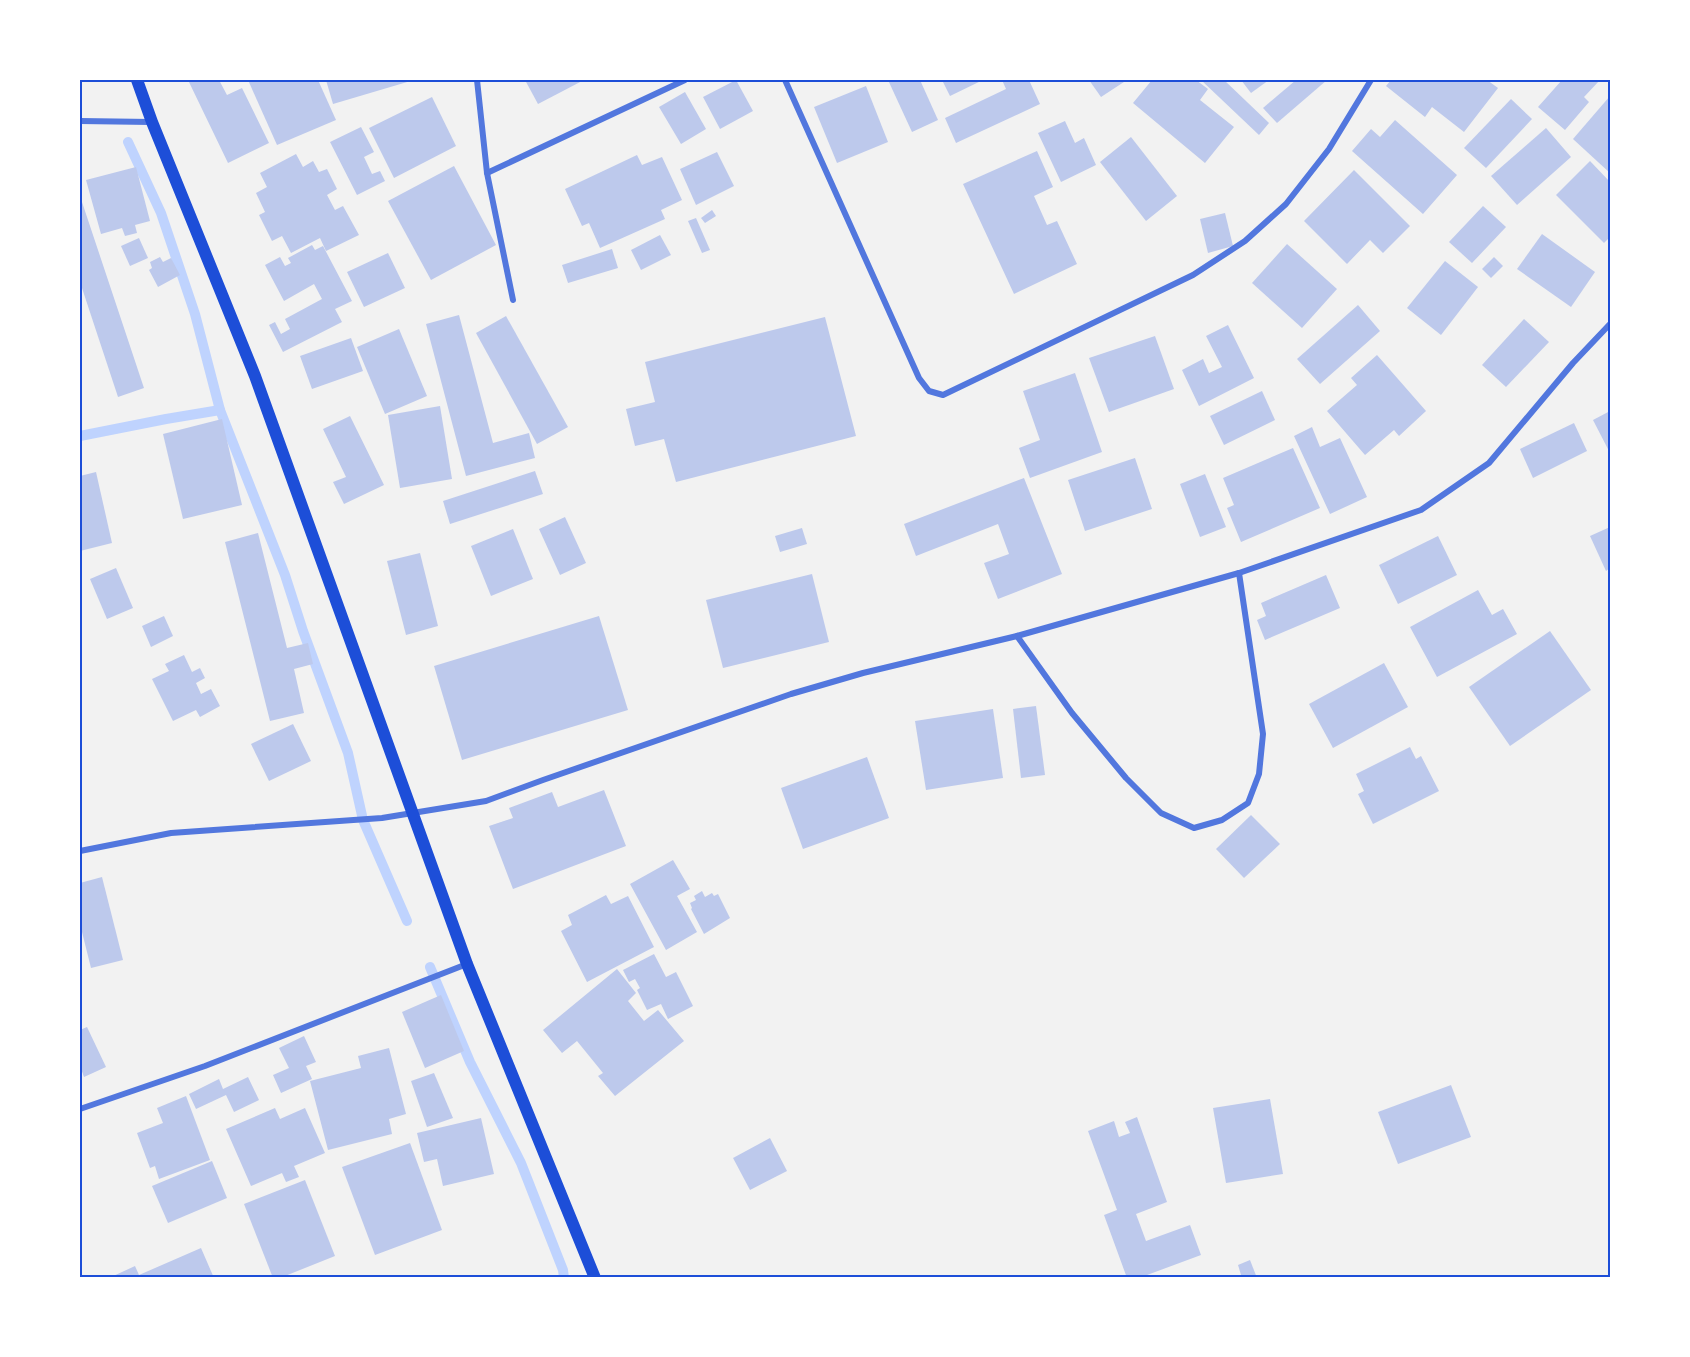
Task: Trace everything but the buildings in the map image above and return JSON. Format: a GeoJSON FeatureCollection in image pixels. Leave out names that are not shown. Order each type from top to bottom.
{"type":"FeatureCollection","features":[{"type":"Feature","properties":{"kind":"main road"},"geometry":{"type":"LineString","coordinates":[[137,80],[255,376],[468,964],[595,1278]]}},
{"type":"Feature","properties":{"kind":"street"},"geometry":{"type":"LineString","coordinates":[[477,80],[487,173],[513,300]]}},
{"type":"Feature","properties":{"kind":"street"},"geometry":{"type":"LineString","coordinates":[[487,173],[685,80]]}},
{"type":"Feature","properties":{"kind":"street"},"geometry":{"type":"LineString","coordinates":[[785,80],[920,378],[929,391],[943,395],[1193,275],[1245,242],[1286,204],[1329,149],[1371,80]]}},
{"type":"Feature","properties":{"kind":"street"},"geometry":{"type":"LineString","coordinates":[[80,121],[152,122]]}},
{"type":"Feature","properties":{"kind":"street"},"geometry":{"type":"LineString","coordinates":[[80,851],[171,833],[363,820],[486,801],[791,694],[863,673],[1017,636],[1239,573],[1421,510],[1489,463],[1573,363],[1611,324]]}},
{"type":"Feature","properties":{"kind":"street"},"geometry":{"type":"LineString","coordinates":[[1017,636],[1079,721],[1126,778],[1161,813],[1194,828],[1213,823],[1222,820],[1248,803],[1259,774],[1263,734],[1239,573]]}},
{"type":"Feature","properties":{"kind":"street"},"geometry":{"type":"LineString","coordinates":[[80,1108],[205,1066],[468,964]]}},
{"type":"Feature","properties":{"kind":"waterway"},"geometry":{"type":"LineString","coordinates":[[128,142],[161,213],[195,314],[220,410],[285,575],[348,753],[363,820],[407,921]]}},
{"type":"Feature","properties":{"kind":"waterway"},"geometry":{"type":"LineString","coordinates":[[80,436],[220,410]]}},
{"type":"Feature","properties":{"kind":"waterway"},"geometry":{"type":"LineString","coordinates":[[430,967],[470,1062],[521,1163],[563,1270],[564,1278]]}}]}
